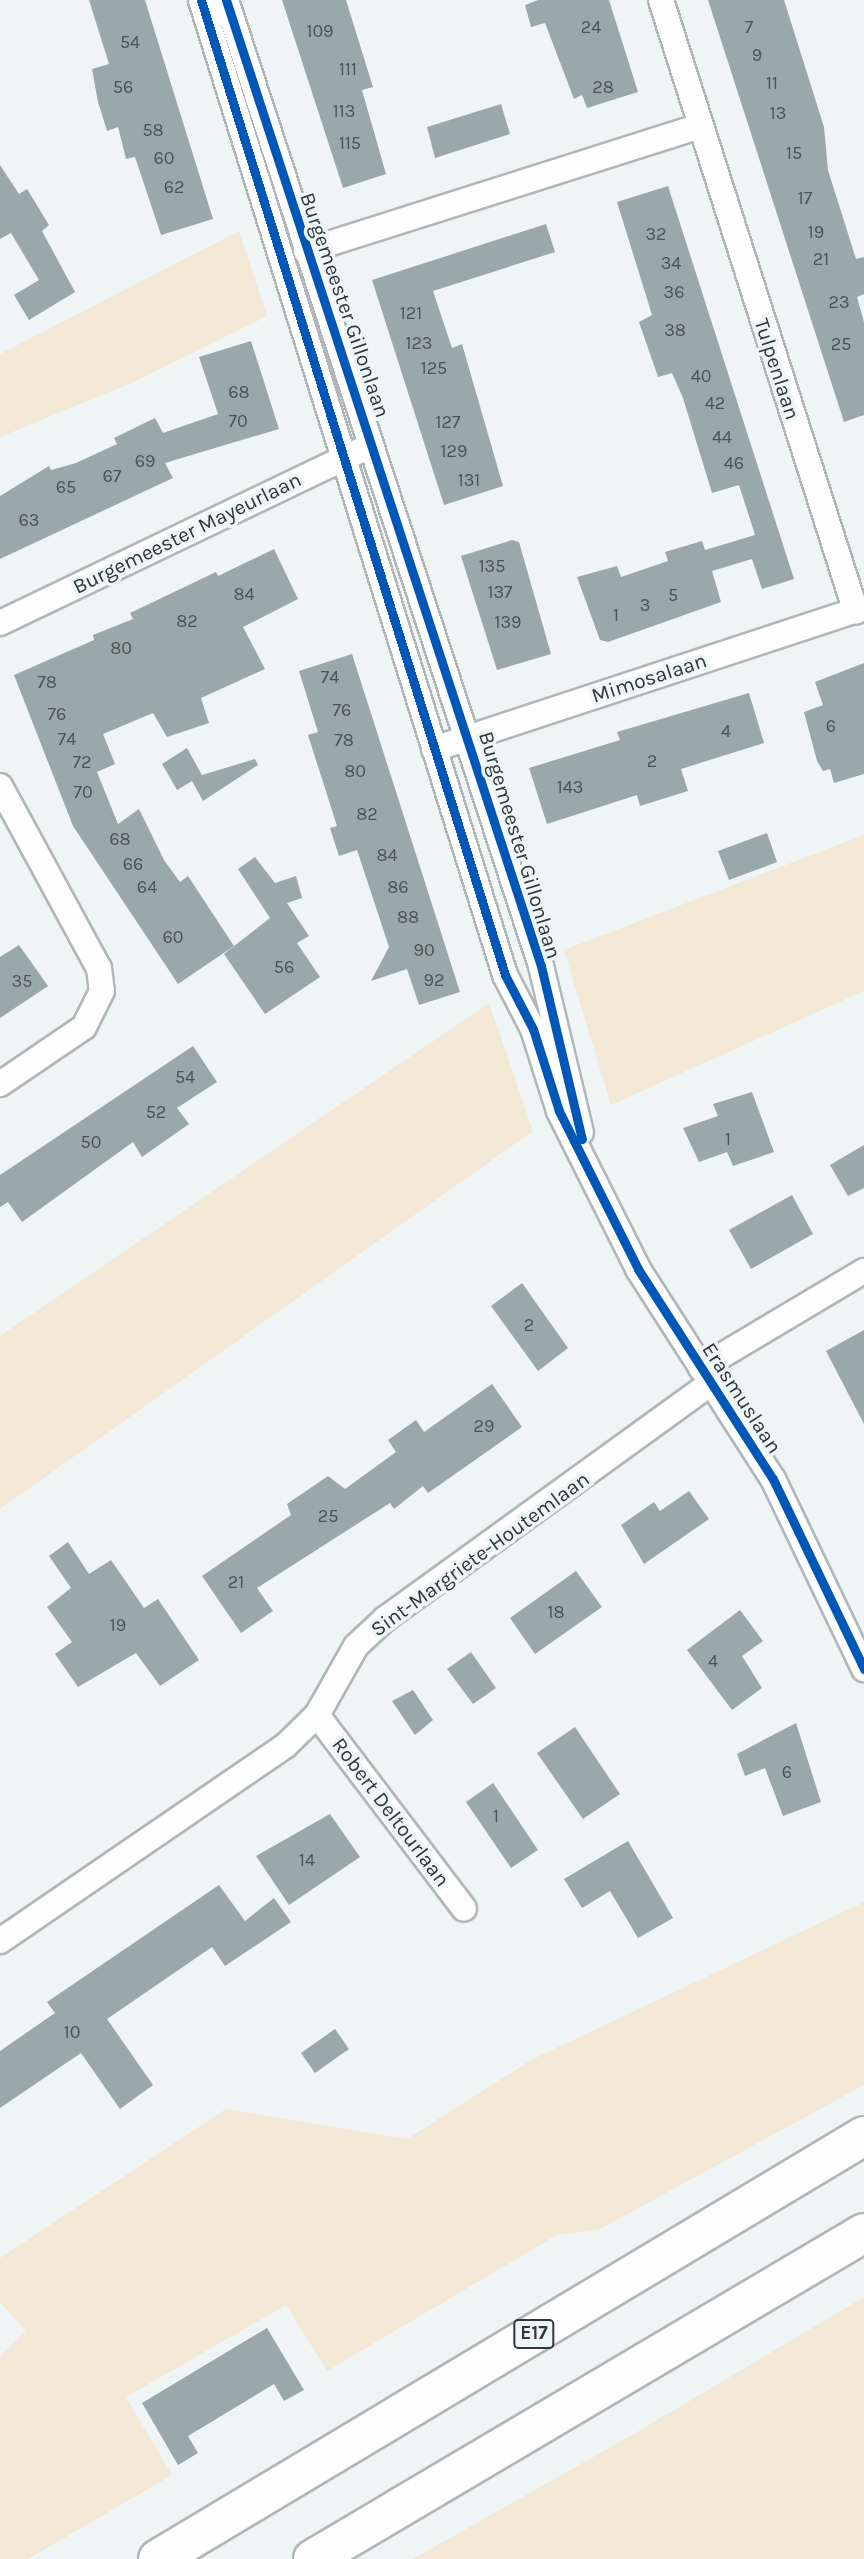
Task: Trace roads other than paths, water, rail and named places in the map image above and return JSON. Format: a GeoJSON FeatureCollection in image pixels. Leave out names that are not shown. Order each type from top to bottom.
{"type":"FeatureCollection","features":[{"type":"Feature","properties":{"kind":"highway","name":"E17"},"geometry":{"type":"LineString","coordinates":[[158,2559],[864,2136]]}},
{"type":"Feature","properties":{"kind":"highway"},"geometry":{"type":"LineString","coordinates":[[313,2559],[864,2232]]}},
{"type":"Feature","properties":{"kind":"street","name":"Burgemeester Gillonlaan"},"geometry":{"type":"LineString","coordinates":[[201,0],[346,456],[505,975],[533,1029],[559,1111],[584,1150]]}},
{"type":"Feature","properties":{"kind":"street","name":"Burgemeester Gillonlaan"},"geometry":{"type":"LineString","coordinates":[[226,0],[306,251],[375,445],[541,966],[584,1150]]}},
{"type":"Feature","properties":{"kind":"street","name":"Tulpenlaan"},"geometry":{"type":"LineString","coordinates":[[661,0],[860,610]]}},
{"type":"Feature","properties":{"kind":"street"},"geometry":{"type":"LineString","coordinates":[[306,251],[701,126]]}},
{"type":"Feature","properties":{"kind":"street","name":"Burgemeester Mayeurlaan"},"geometry":{"type":"LineString","coordinates":[[0,623],[346,456],[375,445]]}},
{"type":"Feature","properties":{"kind":"street","name":"Mimosalaan"},"geometry":{"type":"LineString","coordinates":[[434,749],[860,610]]}},
{"type":"Feature","properties":{"kind":"street"},"geometry":{"type":"LineString","coordinates":[[0,786],[99,968],[102,991],[84,1027],[0,1084]]}},
{"type":"Feature","properties":{"kind":"street","name":"Erasmuslaan"},"geometry":{"type":"LineString","coordinates":[[584,1150],[638,1269],[774,1479],[861,1652]]}},
{"type":"Feature","properties":{"kind":"street","name":"Sint-Margriete-Houtemlaan"},"geometry":{"type":"LineString","coordinates":[[0,1941],[285,1746],[317,1715],[356,1646],[385,1619],[706,1376],[864,1271]]}},
{"type":"Feature","properties":{"kind":"street","name":"Robert Deltourlaan"},"geometry":{"type":"LineString","coordinates":[[317,1715],[464,1909]]}}]}
